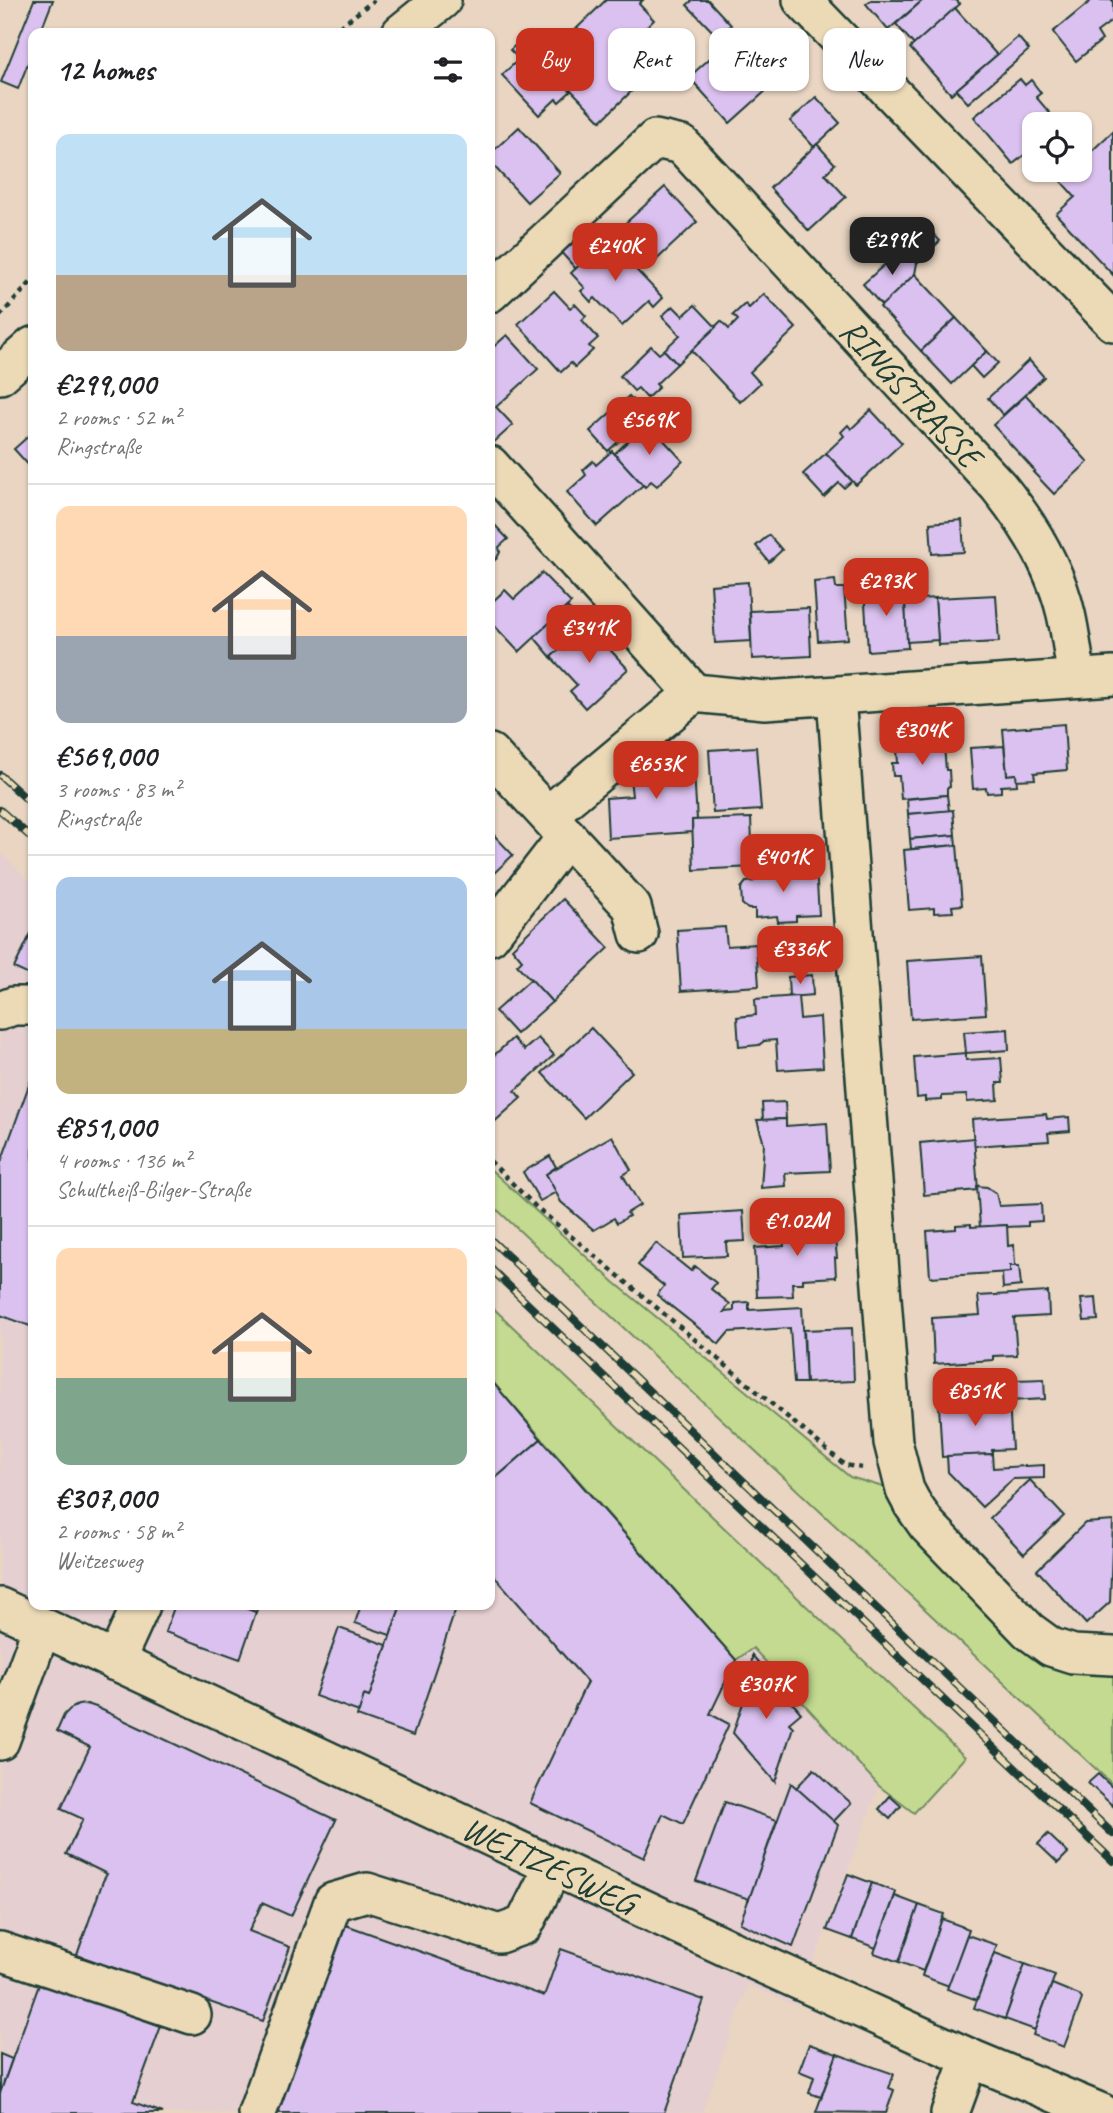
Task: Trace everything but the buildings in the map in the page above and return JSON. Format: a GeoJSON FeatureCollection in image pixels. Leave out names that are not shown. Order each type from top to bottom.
{"type":"FeatureCollection","features":[{"type":"Feature","properties":{"kind":"street"},"geometry":{"type":"LineString","coordinates":[[407,28],[442,0]]}},
{"type":"Feature","properties":{"kind":"street"},"geometry":{"type":"LineString","coordinates":[[802,0],[1113,321]]}},
{"type":"Feature","properties":{"kind":"street","name":"RINGSTRASSE"},"geometry":{"type":"LineString","coordinates":[[495,288],[655,139],[682,145],[1013,505],[1053,574],[1066,613],[1077,678]]}},
{"type":"Feature","properties":{"kind":"street"},"geometry":{"type":"LineString","coordinates":[[0,375],[28,350]]}},
{"type":"Feature","properties":{"kind":"street"},"geometry":{"type":"LineString","coordinates":[[495,471],[694,693],[765,700],[1113,676]]}},
{"type":"Feature","properties":{"kind":"street"},"geometry":{"type":"LineString","coordinates":[[495,928],[557,825],[694,693]]}},
{"type":"Feature","properties":{"kind":"street"},"geometry":{"type":"LineString","coordinates":[[836,697],[893,1442],[905,1490],[928,1525],[1029,1631],[1051,1647],[1073,1654],[1113,1656]]}},
{"type":"Feature","properties":{"kind":"street"},"geometry":{"type":"LineString","coordinates":[[495,758],[632,907],[639,934]]}},
{"type":"Feature","properties":{"kind":"street"},"geometry":{"type":"LineString","coordinates":[[0,1010],[13,1006],[28,1006]]}},
{"type":"Feature","properties":{"kind":"street","name":"WEITZESWEG"},"geometry":{"type":"LineString","coordinates":[[0,1607],[749,1958],[970,2058],[1101,2113]]}},
{"type":"Feature","properties":{"kind":"street"},"geometry":{"type":"LineString","coordinates":[[115,1662],[139,1610]]}},
{"type":"Feature","properties":{"kind":"street"},"geometry":{"type":"LineString","coordinates":[[0,1741],[42,1627]]}},
{"type":"Feature","properties":{"kind":"street"},"geometry":{"type":"LineString","coordinates":[[257,2113],[333,1902],[367,1892],[499,1934],[524,1925],[553,1867]]}},
{"type":"Feature","properties":{"kind":"street"},"geometry":{"type":"LineString","coordinates":[[0,1951],[192,2015]]}},
{"type":"Feature","properties":{"kind":"street"},"geometry":{"type":"LineString","coordinates":[[950,2113],[970,2058]]}},
{"type":"Feature","properties":{"kind":"path"},"geometry":{"type":"LineString","coordinates":[[338,28],[374,0]]}},
{"type":"Feature","properties":{"kind":"path"},"geometry":{"type":"LineString","coordinates":[[0,316],[28,285]]}},
{"type":"Feature","properties":{"kind":"path"},"geometry":{"type":"LineString","coordinates":[[495,1166],[535,1206],[845,1465],[872,1468],[898,1463]]}},
{"type":"Feature","properties":{"kind":"shaded area"},"geometry":{"type":"Polygon","coordinates":[[[0,852],[28,880],[28,1610],[495,1610],[495,1363],[879,1786],[797,2006],[748,1985],[702,2113],[0,2113],[0,852]]]}},
{"type":"Feature","properties":{"kind":"green space"},"geometry":{"type":"Polygon","coordinates":[[[495,1174],[614,1282],[850,1477],[886,1488],[1055,1667],[1089,1674],[1113,1674],[1113,1785],[495,1208],[495,1174]]]}},
{"type":"Feature","properties":{"kind":"green space"},"geometry":{"type":"Polygon","coordinates":[[[495,1310],[965,1757],[914,1813],[879,1786],[753,1648],[736,1660],[495,1385],[495,1310]]]}},
{"type":"Feature","properties":{"kind":"railway"},"geometry":{"type":"LineString","coordinates":[[0,775],[28,800]]}},
{"type":"Feature","properties":{"kind":"railway"},"geometry":{"type":"LineString","coordinates":[[0,810],[28,835]]}},
{"type":"Feature","properties":{"kind":"railway"},"geometry":{"type":"LineString","coordinates":[[495,1244],[1113,1834]]}},
{"type":"Feature","properties":{"kind":"railway"},"geometry":{"type":"LineString","coordinates":[[495,1273],[1113,1861]]}}]}
